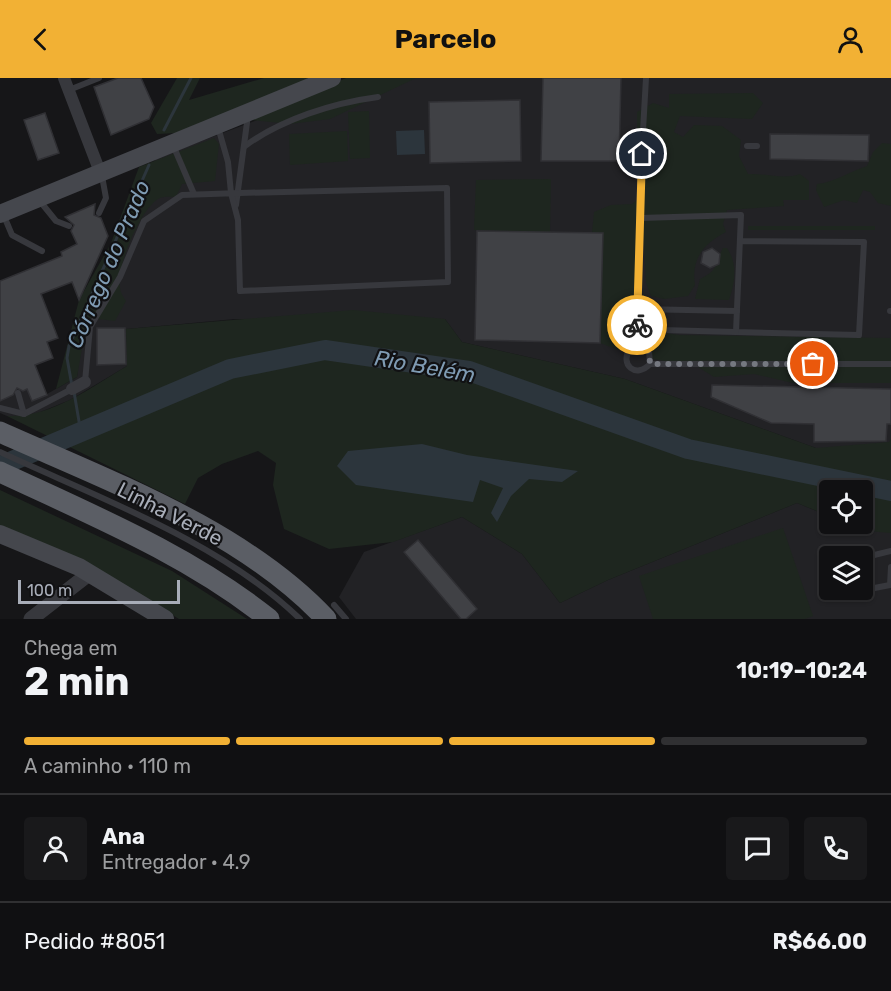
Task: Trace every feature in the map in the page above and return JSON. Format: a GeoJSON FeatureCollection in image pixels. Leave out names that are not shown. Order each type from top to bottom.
{"type":"FeatureCollection","features":[{"type":"Feature","properties":{"kind":"highway","name":"Linha Verde"},"geometry":{"type":"LineString","coordinates":[[0,432],[184,518],[229,544],[330,612]]}},
{"type":"Feature","properties":{"kind":"highway","name":"Linha Verde"},"geometry":{"type":"LineString","coordinates":[[1,459],[175,557],[235,593],[269,619]]}},
{"type":"Feature","properties":{"kind":"main road"},"geometry":{"type":"LineString","coordinates":[[2,213],[332,78]]}},
{"type":"Feature","properties":{"kind":"main road"},"geometry":{"type":"LineString","coordinates":[[0,534],[90,573],[165,619]]}},
{"type":"Feature","properties":{"kind":"street"},"geometry":{"type":"LineString","coordinates":[[67,84],[100,172]]}},
{"type":"Feature","properties":{"kind":"street"},"geometry":{"type":"LineString","coordinates":[[72,389],[85,382]]}},
{"type":"Feature","properties":{"kind":"street"},"geometry":{"type":"LineString","coordinates":[[31,619],[90,573]]}},
{"type":"Feature","properties":{"kind":"lane"},"geometry":{"type":"LineString","coordinates":[[67,84],[97,78]]}},
{"type":"Feature","properties":{"kind":"lane"},"geometry":{"type":"LineString","coordinates":[[637,345],[646,78]]}},
{"type":"Feature","properties":{"kind":"lane"},"geometry":{"type":"LineString","coordinates":[[245,146],[265,132],[339,103],[378,97]]}},
{"type":"Feature","properties":{"kind":"lane"},"geometry":{"type":"LineString","coordinates":[[236,206],[240,193],[248,112]]}},
{"type":"Feature","properties":{"kind":"lane"},"geometry":{"type":"LineString","coordinates":[[85,382],[90,327],[120,277],[144,220],[182,195],[231,193],[447,188],[448,282],[240,291],[240,243],[236,206],[231,193],[228,162],[217,125]]}},
{"type":"Feature","properties":{"kind":"lane"},"geometry":{"type":"LineString","coordinates":[[172,143],[194,194]]}},
{"type":"Feature","properties":{"kind":"lane"},"geometry":{"type":"LineString","coordinates":[[747,146],[757,146]]}},
{"type":"Feature","properties":{"kind":"lane"},"geometry":{"type":"LineString","coordinates":[[228,162],[244,158]]}},
{"type":"Feature","properties":{"kind":"lane"},"geometry":{"type":"LineString","coordinates":[[99,213],[105,198],[100,172]]}},
{"type":"Feature","properties":{"kind":"lane"},"geometry":{"type":"LineString","coordinates":[[38,198],[56,221],[69,226]]}},
{"type":"Feature","properties":{"kind":"lane"},"geometry":{"type":"LineString","coordinates":[[2,213],[12,235],[42,251]]}},
{"type":"Feature","properties":{"kind":"lane"},"geometry":{"type":"LineString","coordinates":[[640,218],[741,215],[736,332]]}},
{"type":"Feature","properties":{"kind":"lane"},"geometry":{"type":"LineString","coordinates":[[661,310],[661,330],[859,335],[864,242],[740,241]]}},
{"type":"Feature","properties":{"kind":"lane"},"geometry":{"type":"LineString","coordinates":[[637,309],[737,311]]}},
{"type":"Feature","properties":{"kind":"lane"},"geometry":{"type":"LineString","coordinates":[[650,364],[649,351],[637,345],[630,348],[626,355],[626,362],[630,369],[637,371],[645,369],[650,364],[891,364]]}},
{"type":"Feature","properties":{"kind":"lane"},"geometry":{"type":"LineString","coordinates":[[0,408],[24,414],[72,389]]}},
{"type":"Feature","properties":{"kind":"lane"},"geometry":{"type":"LineString","coordinates":[[18,393],[24,414]]}},
{"type":"Feature","properties":{"kind":"lane"},"geometry":{"type":"LineString","coordinates":[[31,476],[195,546],[248,578],[300,619]]}},
{"type":"Feature","properties":{"kind":"lane"},"geometry":{"type":"LineString","coordinates":[[873,555],[891,550]]}},
{"type":"Feature","properties":{"kind":"lane"},"geometry":{"type":"LineString","coordinates":[[873,588],[890,585],[891,567]]}},
{"type":"Feature","properties":{"kind":"lane"},"geometry":{"type":"LineString","coordinates":[[330,612],[346,619]]}},
{"type":"Feature","properties":{"kind":"shaded area"},"geometry":{"type":"Polygon","coordinates":[[[177,78],[200,78],[189,100],[264,78],[307,78],[308,80],[176,133],[157,134],[151,123],[177,78]]]}},
{"type":"Feature","properties":{"kind":"shaded area"},"geometry":{"type":"Polygon","coordinates":[[[346,78],[416,78],[330,119],[290,124],[252,120],[346,78]]]}},
{"type":"Feature","properties":{"kind":"shaded area"},"geometry":{"type":"Polygon","coordinates":[[[369,78],[891,78],[891,451],[816,448],[625,379],[462,342],[445,319],[235,319],[127,329],[127,366],[70,400],[28,417],[7,416],[0,413],[0,283],[47,394],[77,377],[82,329],[156,158],[369,78]]]}},
{"type":"Feature","properties":{"kind":"shaded area"},"geometry":{"type":"Polygon","coordinates":[[[753,93],[763,103],[752,119],[680,116],[674,132],[683,137],[694,125],[722,126],[741,140],[739,156],[748,174],[794,176],[800,174],[809,181],[809,200],[783,200],[784,206],[727,210],[723,224],[726,232],[700,253],[695,267],[695,285],[688,296],[664,299],[651,296],[646,283],[643,224],[637,227],[633,332],[630,343],[619,350],[600,343],[603,233],[592,233],[594,212],[611,205],[632,204],[637,200],[637,112],[653,103],[669,108],[669,94],[753,93]]]}},
{"type":"Feature","properties":{"kind":"shaded area"},"geometry":{"type":"Polygon","coordinates":[[[369,111],[370,158],[350,159],[348,112],[369,111]]]}},
{"type":"Feature","properties":{"kind":"shaded area"},"geometry":{"type":"Polygon","coordinates":[[[424,130],[425,154],[397,155],[396,131],[424,130]]]}},
{"type":"Feature","properties":{"kind":"shaded area"},"geometry":{"type":"Polygon","coordinates":[[[347,131],[348,161],[290,165],[289,134],[347,131]]]}},
{"type":"Feature","properties":{"kind":"shaded area"},"geometry":{"type":"Polygon","coordinates":[[[214,138],[219,144],[215,181],[182,184],[176,197],[160,198],[151,205],[137,226],[122,267],[120,290],[126,301],[115,321],[90,318],[85,331],[77,377],[56,389],[79,300],[111,243],[139,167],[214,138]]]}},
{"type":"Feature","properties":{"kind":"shaded area"},"geometry":{"type":"Polygon","coordinates":[[[882,143],[891,144],[891,206],[878,203],[870,192],[863,190],[857,203],[844,200],[824,207],[816,190],[817,184],[867,166],[873,152],[882,143]]]}},
{"type":"Feature","properties":{"kind":"shaded area"},"geometry":{"type":"Polygon","coordinates":[[[551,179],[550,232],[474,230],[476,180],[551,179]]]}},
{"type":"Feature","properties":{"kind":"shaded area"},"geometry":{"type":"Polygon","coordinates":[[[748,226],[875,226],[875,230],[748,230],[748,226]]]}},
{"type":"Feature","properties":{"kind":"shaded area"},"geometry":{"type":"Polygon","coordinates":[[[723,248],[727,248],[734,267],[733,287],[729,300],[695,299],[700,279],[714,269],[723,248]]]}},
{"type":"Feature","properties":{"kind":"shaded area"},"geometry":{"type":"Polygon","coordinates":[[[353,310],[445,319],[462,342],[625,379],[816,448],[889,442],[891,439],[891,533],[873,531],[873,480],[819,480],[819,512],[797,503],[608,580],[560,603],[522,554],[462,517],[393,542],[329,549],[284,529],[273,485],[276,463],[258,451],[222,464],[198,478],[185,504],[7,416],[39,412],[55,407],[127,366],[126,329],[353,310]]]}},
{"type":"Feature","properties":{"kind":"shaded area"},"geometry":{"type":"Polygon","coordinates":[[[659,332],[679,335],[891,338],[891,383],[793,383],[754,374],[714,377],[698,367],[653,359],[646,345],[659,332]]]}},
{"type":"Feature","properties":{"kind":"shaded area"},"geometry":{"type":"Polygon","coordinates":[[[422,444],[467,455],[578,471],[562,482],[529,479],[511,496],[497,522],[491,513],[503,488],[480,480],[473,502],[356,485],[337,466],[348,451],[422,444]]]}},
{"type":"Feature","properties":{"kind":"shaded area"},"geometry":{"type":"Polygon","coordinates":[[[0,490],[172,571],[247,619],[179,619],[124,585],[0,527],[0,490]]]}},
{"type":"Feature","properties":{"kind":"shaded area"},"geometry":{"type":"Polygon","coordinates":[[[797,503],[819,512],[819,534],[873,534],[873,530],[891,526],[891,619],[356,619],[339,597],[364,552],[462,517],[522,554],[560,603],[608,580],[797,503]]]}},
{"type":"Feature","properties":{"kind":"shaded area"},"geometry":{"type":"Polygon","coordinates":[[[783,528],[813,616],[805,619],[653,619],[639,576],[783,528]]]}},
{"type":"Feature","properties":{"kind":"building"},"geometry":{"type":"Polygon","coordinates":[[[118,78],[141,78],[154,107],[149,119],[111,135],[94,87],[118,78]]]}},
{"type":"Feature","properties":{"kind":"building"},"geometry":{"type":"Polygon","coordinates":[[[543,78],[621,78],[619,161],[541,161],[543,78]]]}},
{"type":"Feature","properties":{"kind":"building"},"geometry":{"type":"Polygon","coordinates":[[[520,100],[521,161],[430,163],[429,102],[520,100]]]}},
{"type":"Feature","properties":{"kind":"building"},"geometry":{"type":"Polygon","coordinates":[[[45,113],[59,153],[38,160],[24,120],[45,113]]]}},
{"type":"Feature","properties":{"kind":"building"},"geometry":{"type":"Polygon","coordinates":[[[770,134],[869,135],[868,161],[770,159],[770,134]]]}},
{"type":"Feature","properties":{"kind":"building"},"geometry":{"type":"Polygon","coordinates":[[[95,204],[94,215],[101,218],[108,236],[79,300],[72,282],[41,294],[58,338],[47,342],[53,358],[35,365],[47,395],[32,401],[27,389],[23,391],[17,388],[13,395],[0,401],[0,281],[62,256],[61,252],[77,244],[71,231],[74,225],[65,217],[95,204]]]}},
{"type":"Feature","properties":{"kind":"building"},"geometry":{"type":"Polygon","coordinates":[[[477,231],[603,233],[600,343],[475,340],[477,231]]]}},
{"type":"Feature","properties":{"kind":"building"},"geometry":{"type":"Polygon","coordinates":[[[712,248],[720,254],[719,264],[710,268],[701,263],[703,252],[712,248]]]}},
{"type":"Feature","properties":{"kind":"building"},"geometry":{"type":"Polygon","coordinates":[[[97,328],[125,328],[126,364],[97,365],[97,328]]]}},
{"type":"Feature","properties":{"kind":"building"},"geometry":{"type":"Polygon","coordinates":[[[712,385],[891,389],[891,424],[887,424],[886,441],[814,442],[814,424],[771,423],[711,397],[712,385]]]}},
{"type":"Feature","properties":{"kind":"building"},"geometry":{"type":"Polygon","coordinates":[[[418,540],[477,609],[466,619],[461,619],[404,552],[418,540]]]}},
{"type":"Feature","properties":{"kind":"waterway","name":"Córrego do Prado"},"geometry":{"type":"LineString","coordinates":[[164,130],[191,78]]}},
{"type":"Feature","properties":{"kind":"waterway","name":"Córrego do Prado"},"geometry":{"type":"LineString","coordinates":[[72,386],[67,358],[69,346],[149,165]]}},
{"type":"Feature","properties":{"kind":"waterway","name":"Rio Belém"},"geometry":{"type":"LineString","coordinates":[[0,466],[230,369],[325,350],[469,371],[688,449],[891,491]]}},
{"type":"Feature","properties":{"kind":"waterway","name":"Córrego do Prado"},"geometry":{"type":"LineString","coordinates":[[74,392],[81,433]]}},
{"type":"Feature","properties":{"kind":"way so far"},"geometry":{"type":"LineString","coordinates":[[637,325],[637,345],[649,351],[650,364],[813,364]]}},
{"type":"Feature","properties":{"kind":"route"},"geometry":{"type":"LineString","coordinates":[[637,325],[642,154]]}}]}
